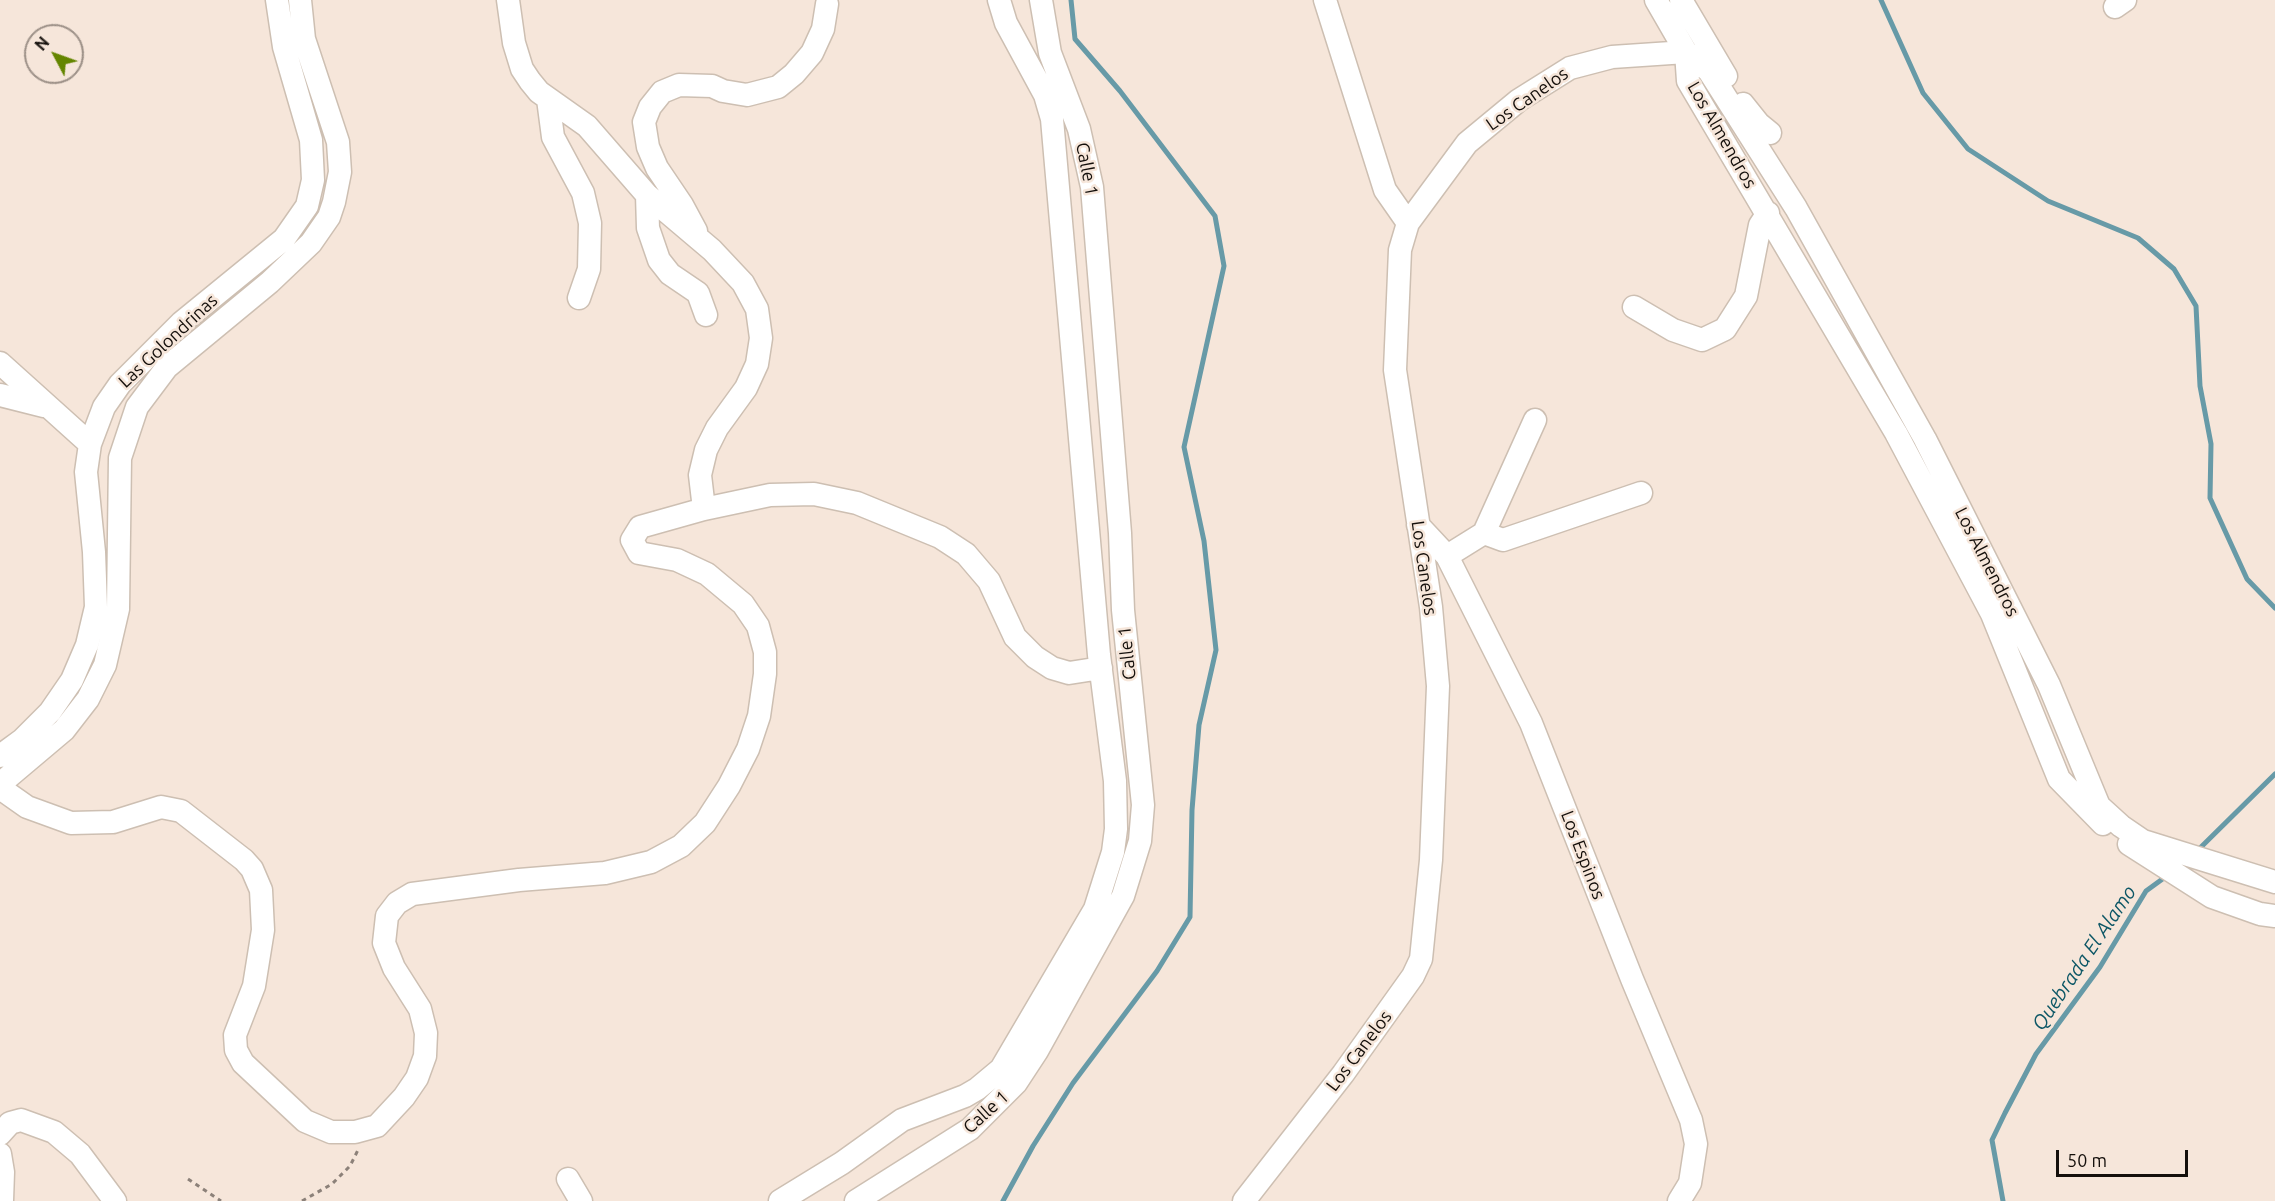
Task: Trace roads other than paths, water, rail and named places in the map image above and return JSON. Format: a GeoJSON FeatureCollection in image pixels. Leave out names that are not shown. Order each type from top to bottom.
{"type":"FeatureCollection","features":[{"type":"Feature","properties":{"kind":"street","name":"Las Golondrinas"},"geometry":{"type":"LineString","coordinates":[[0,756],[36,727],[62,696],[80,663],[90,636],[96,607],[94,552],[86,472],[90,444],[104,408],[125,379],[181,323],[284,239],[307,206],[313,180],[311,140],[284,47],[277,0]]}},
{"type":"Feature","properties":{"kind":"street"},"geometry":{"type":"LineString","coordinates":[[0,784],[30,762],[64,730],[88,699],[105,665],[118,609],[120,458],[137,407],[167,367],[270,282],[311,243],[329,217],[340,172],[338,141],[306,47],[300,0]]}},
{"type":"Feature","properties":{"kind":"street"},"geometry":{"type":"LineString","coordinates":[[508,0],[514,43],[522,69],[539,92],[587,126],[647,195],[699,239],[743,283],[756,309],[761,338],[752,376],[717,428],[706,450],[700,475],[704,509]]}},
{"type":"Feature","properties":{"kind":"street"},"geometry":{"type":"LineString","coordinates":[[780,1201],[842,1163],[902,1120],[977,1089],[1001,1069],[1011,1056],[1085,927],[1108,872],[1116,829],[1116,805],[1101,668],[1052,119],[1045,95],[1006,23],[999,0]]}},
{"type":"Feature","properties":{"kind":"street","name":"Calle 1"},"geometry":{"type":"LineString","coordinates":[[856,1201],[970,1128],[1016,1083],[1123,896],[1140,842],[1143,805],[1123,610],[1120,532],[1092,187],[1079,129],[1050,53],[1041,0]]}},
{"type":"Feature","properties":{"kind":"street"},"geometry":{"type":"LineString","coordinates":[[1325,0],[1385,190],[1408,223]]}},
{"type":"Feature","properties":{"kind":"street"},"geometry":{"type":"LineString","coordinates":[[1656,0],[1686,52]]}},
{"type":"Feature","properties":{"kind":"street"},"geometry":{"type":"LineString","coordinates":[[1681,0],[1743,104],[1759,124],[1770,133]]}},
{"type":"Feature","properties":{"kind":"street"},"geometry":{"type":"LineString","coordinates":[[699,239],[692,221],[657,168],[648,147],[644,122],[650,106],[662,92],[679,85],[712,86],[729,93],[747,96],[778,87],[795,74],[812,53],[823,29],[827,4]]}},
{"type":"Feature","properties":{"kind":"street","name":"Los Canelos"},"geometry":{"type":"LineString","coordinates":[[1244,1201],[1343,1074],[1413,976],[1421,958],[1431,860],[1438,686],[1431,607],[1395,370],[1400,250],[1408,223],[1467,143],[1519,100],[1570,68],[1612,57],[1686,52]]}},
{"type":"Feature","properties":{"kind":"street","name":"Los Almendros"},"geometry":{"type":"LineString","coordinates":[[1686,52],[1688,81],[1834,324],[1896,433],[1992,614],[2059,778],[2108,822],[2143,841],[2275,882]]}},
{"type":"Feature","properties":{"kind":"street","name":"Los Almendros"},"geometry":{"type":"LineString","coordinates":[[1686,52],[1708,71],[1796,208],[1925,439],[2049,685],[2099,806],[2118,838],[2212,897],[2260,914],[2275,916]]}},
{"type":"Feature","properties":{"kind":"street"},"geometry":{"type":"LineString","coordinates":[[548,99],[553,137],[583,193],[590,224],[589,269],[579,298]]}},
{"type":"Feature","properties":{"kind":"street"},"geometry":{"type":"LineString","coordinates":[[647,195],[648,228],[659,260],[670,274],[698,293],[706,315]]}},
{"type":"Feature","properties":{"kind":"street"},"geometry":{"type":"LineString","coordinates":[[1634,308],[1673,330],[1702,340],[1725,329],[1746,296],[1760,225],[1768,213]]}},
{"type":"Feature","properties":{"kind":"street"},"geometry":{"type":"LineString","coordinates":[[1834,324],[1852,309]]}},
{"type":"Feature","properties":{"kind":"street"},"geometry":{"type":"LineString","coordinates":[[0,363],[90,444]]}},
{"type":"Feature","properties":{"kind":"street"},"geometry":{"type":"LineString","coordinates":[[0,395],[48,407]]}},
{"type":"Feature","properties":{"kind":"street"},"geometry":{"type":"LineString","coordinates":[[1447,556],[1484,532],[1535,420]]}},
{"type":"Feature","properties":{"kind":"street"},"geometry":{"type":"LineString","coordinates":[[0,788],[27,807],[70,823],[113,822],[160,807],[181,811],[244,860],[252,869],[261,890],[263,930],[254,986],[235,1035],[239,1057],[305,1121],[331,1132],[363,1131],[376,1126],[411,1088],[425,1056],[426,1033],[420,1009],[394,968],[384,943],[387,916],[397,903],[411,894],[519,880],[605,873],[651,862],[694,835],[729,786],[753,737],[764,695],[765,652],[758,626],[743,604],[707,574],[677,560],[643,555],[635,549],[632,540],[640,527],[704,509],[770,495],[814,494],[857,503],[952,543],[979,567],[998,597],[1008,624],[1025,648],[1035,657],[1052,668],[1069,673],[1101,668]]}},
{"type":"Feature","properties":{"kind":"street"},"geometry":{"type":"LineString","coordinates":[[1484,532],[1503,540],[1641,494]]}},
{"type":"Feature","properties":{"kind":"street","name":"Los Espinos"},"geometry":{"type":"LineString","coordinates":[[1418,525],[1447,556],[1531,723],[1632,980],[1691,1120],[1696,1144],[1690,1183],[1679,1201]]}},
{"type":"Feature","properties":{"kind":"street"},"geometry":{"type":"LineString","coordinates":[[0,1134],[10,1123],[21,1120],[54,1132],[80,1154],[116,1201]]}},
{"type":"Feature","properties":{"kind":"street"},"geometry":{"type":"LineString","coordinates":[[0,1154],[3,1172],[2,1201]]}},
{"type":"Feature","properties":{"kind":"street"},"geometry":{"type":"LineString","coordinates":[[568,1179],[581,1201]]}},
{"type":"Feature","properties":{"kind":"waterway"},"geometry":{"type":"LineString","coordinates":[[1003,1201],[1033,1146],[1073,1083],[1157,971],[1190,917],[1192,810],[1199,725],[1216,650],[1204,541],[1184,447],[1224,266],[1215,216],[1120,91],[1075,39],[1071,0]]}},
{"type":"Feature","properties":{"kind":"waterway"},"geometry":{"type":"LineString","coordinates":[[1881,0],[1923,93],[1968,149],[2048,201],[2138,238],[2174,269],[2196,306],[2200,386],[2211,444],[2210,498],[2247,579],[2275,608]]}},
{"type":"Feature","properties":{"kind":"waterway","name":"Quebrada El Alamo"},"geometry":{"type":"LineString","coordinates":[[2196,852],[2275,774]]}},
{"type":"Feature","properties":{"kind":"waterway","name":"Quebrada El Alamo"},"geometry":{"type":"LineString","coordinates":[[2003,1201],[1992,1140],[2005,1113],[2036,1054],[2100,967],[2146,891],[2168,875]]}}]}
